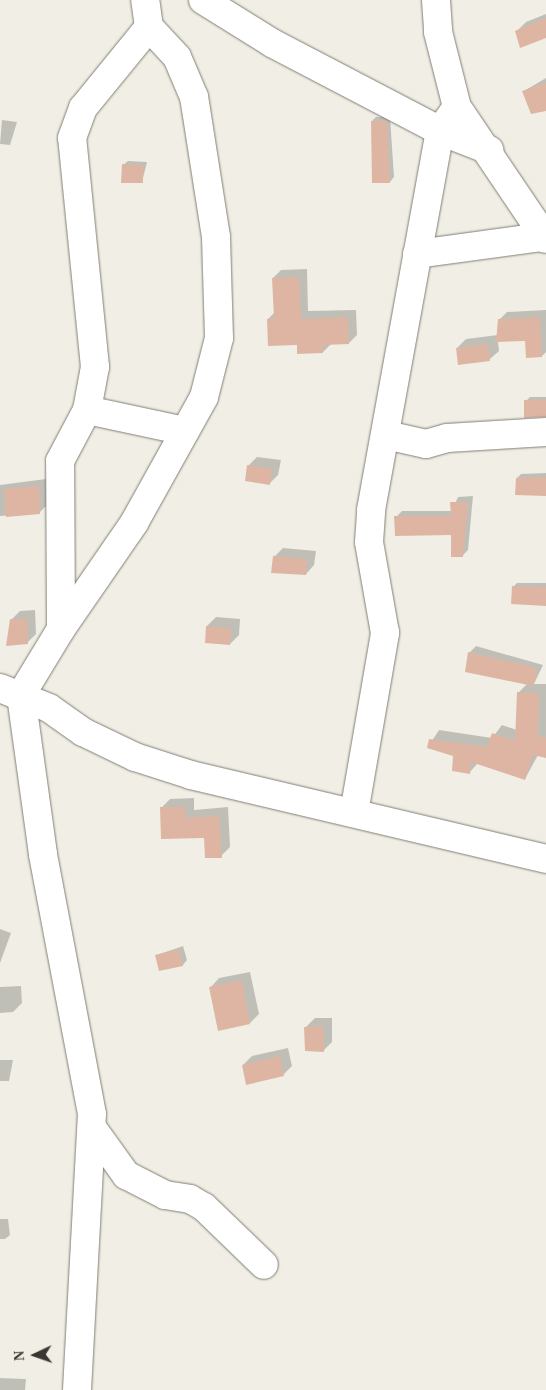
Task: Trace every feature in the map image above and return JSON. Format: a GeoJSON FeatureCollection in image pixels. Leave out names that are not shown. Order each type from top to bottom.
{"type":"FeatureCollection","features":[{"type":"Feature","properties":{"kind":"street"},"geometry":{"type":"LineString","coordinates":[[10,692],[61,629],[134,523],[204,397],[220,338],[216,237],[194,97],[177,57],[149,27],[145,0]]}},
{"type":"Feature","properties":{"kind":"street"},"geometry":{"type":"LineString","coordinates":[[203,0],[272,43],[440,132],[489,150]]}},
{"type":"Feature","properties":{"kind":"street"},"geometry":{"type":"LineString","coordinates":[[417,254],[544,238],[489,150],[457,107],[438,32],[436,0]]}},
{"type":"Feature","properties":{"kind":"street"},"geometry":{"type":"LineString","coordinates":[[61,629],[60,461],[87,410],[95,367],[72,138],[83,108],[149,27]]}},
{"type":"Feature","properties":{"kind":"street"},"geometry":{"type":"LineString","coordinates":[[354,813],[384,632],[369,542],[417,254],[440,132],[457,107]]}},
{"type":"Feature","properties":{"kind":"street"},"geometry":{"type":"LineString","coordinates":[[87,410],[185,432]]}},
{"type":"Feature","properties":{"kind":"street"},"geometry":{"type":"LineString","coordinates":[[386,435],[426,444],[447,438],[546,432]]}},
{"type":"Feature","properties":{"kind":"street"},"geometry":{"type":"LineString","coordinates":[[10,692],[135,757],[354,813],[546,859]]}},
{"type":"Feature","properties":{"kind":"street"},"geometry":{"type":"LineString","coordinates":[[10,692],[93,1129],[77,1390]]}},
{"type":"Feature","properties":{"kind":"street"},"geometry":{"type":"LineString","coordinates":[[93,1129],[126,1175],[156,1192],[190,1199],[204,1207],[264,1265]]}},
{"type":"Feature","properties":{"kind":"building"},"geometry":{"type":"Polygon","coordinates":[[[546,18],[546,38],[520,48],[515,31],[546,18]]]}},
{"type":"Feature","properties":{"kind":"building"},"geometry":{"type":"Polygon","coordinates":[[[546,83],[546,111],[531,114],[522,91],[546,83]]]}},
{"type":"Feature","properties":{"kind":"building"},"geometry":{"type":"Polygon","coordinates":[[[371,121],[387,121],[390,183],[372,183],[371,121]]]}},
{"type":"Feature","properties":{"kind":"building"},"geometry":{"type":"Polygon","coordinates":[[[122,164],[143,165],[143,183],[121,183],[122,164]]]}},
{"type":"Feature","properties":{"kind":"building"},"geometry":{"type":"Polygon","coordinates":[[[299,277],[301,319],[348,317],[349,344],[323,345],[323,353],[297,354],[297,345],[268,346],[267,319],[274,318],[272,278],[299,277]]]}},
{"type":"Feature","properties":{"kind":"building"},"geometry":{"type":"Polygon","coordinates":[[[540,317],[542,357],[526,358],[525,341],[496,342],[498,319],[540,317]]]}},
{"type":"Feature","properties":{"kind":"building"},"geometry":{"type":"Polygon","coordinates":[[[488,344],[490,361],[458,365],[456,348],[488,344]]]}},
{"type":"Feature","properties":{"kind":"building"},"geometry":{"type":"Polygon","coordinates":[[[524,400],[546,400],[546,417],[524,418],[524,400]]]}},
{"type":"Feature","properties":{"kind":"building"},"geometry":{"type":"Polygon","coordinates":[[[247,465],[272,469],[270,485],[245,481],[247,465]]]}},
{"type":"Feature","properties":{"kind":"building"},"geometry":{"type":"Polygon","coordinates":[[[546,477],[546,496],[515,495],[516,478],[546,477]]]}},
{"type":"Feature","properties":{"kind":"building"},"geometry":{"type":"Polygon","coordinates":[[[39,486],[40,514],[6,517],[4,489],[39,486]]]}},
{"type":"Feature","properties":{"kind":"building"},"geometry":{"type":"Polygon","coordinates":[[[450,502],[468,502],[463,557],[451,557],[451,535],[395,536],[394,516],[451,516],[450,502]]]}},
{"type":"Feature","properties":{"kind":"building"},"geometry":{"type":"Polygon","coordinates":[[[273,556],[307,559],[306,575],[271,573],[273,556]]]}},
{"type":"Feature","properties":{"kind":"building"},"geometry":{"type":"Polygon","coordinates":[[[512,586],[546,587],[546,606],[511,604],[512,586]]]}},
{"type":"Feature","properties":{"kind":"building"},"geometry":{"type":"Polygon","coordinates":[[[10,619],[27,619],[28,644],[6,646],[10,619]]]}},
{"type":"Feature","properties":{"kind":"building"},"geometry":{"type":"Polygon","coordinates":[[[206,626],[231,628],[230,645],[205,643],[206,626]]]}},
{"type":"Feature","properties":{"kind":"building"},"geometry":{"type":"Polygon","coordinates":[[[468,652],[533,667],[537,672],[533,686],[465,672],[468,652]]]}},
{"type":"Feature","properties":{"kind":"building"},"geometry":{"type":"Polygon","coordinates":[[[517,692],[539,693],[538,736],[546,738],[546,758],[533,755],[525,780],[471,762],[470,774],[452,771],[453,756],[427,748],[429,739],[487,747],[492,733],[515,741],[517,692]]]}},
{"type":"Feature","properties":{"kind":"building"},"geometry":{"type":"Polygon","coordinates":[[[160,807],[185,807],[186,818],[219,816],[222,858],[205,858],[204,838],[161,839],[160,807]]]}},
{"type":"Feature","properties":{"kind":"building"},"geometry":{"type":"Polygon","coordinates":[[[179,949],[183,966],[159,971],[155,955],[179,949]]]}},
{"type":"Feature","properties":{"kind":"building"},"geometry":{"type":"Polygon","coordinates":[[[242,980],[250,1024],[218,1031],[209,987],[242,980]]]}},
{"type":"Feature","properties":{"kind":"building"},"geometry":{"type":"Polygon","coordinates":[[[323,1026],[324,1052],[305,1051],[304,1027],[323,1026]]]}},
{"type":"Feature","properties":{"kind":"building"},"geometry":{"type":"Polygon","coordinates":[[[280,1056],[284,1076],[246,1085],[242,1065],[280,1056]]]}}]}
